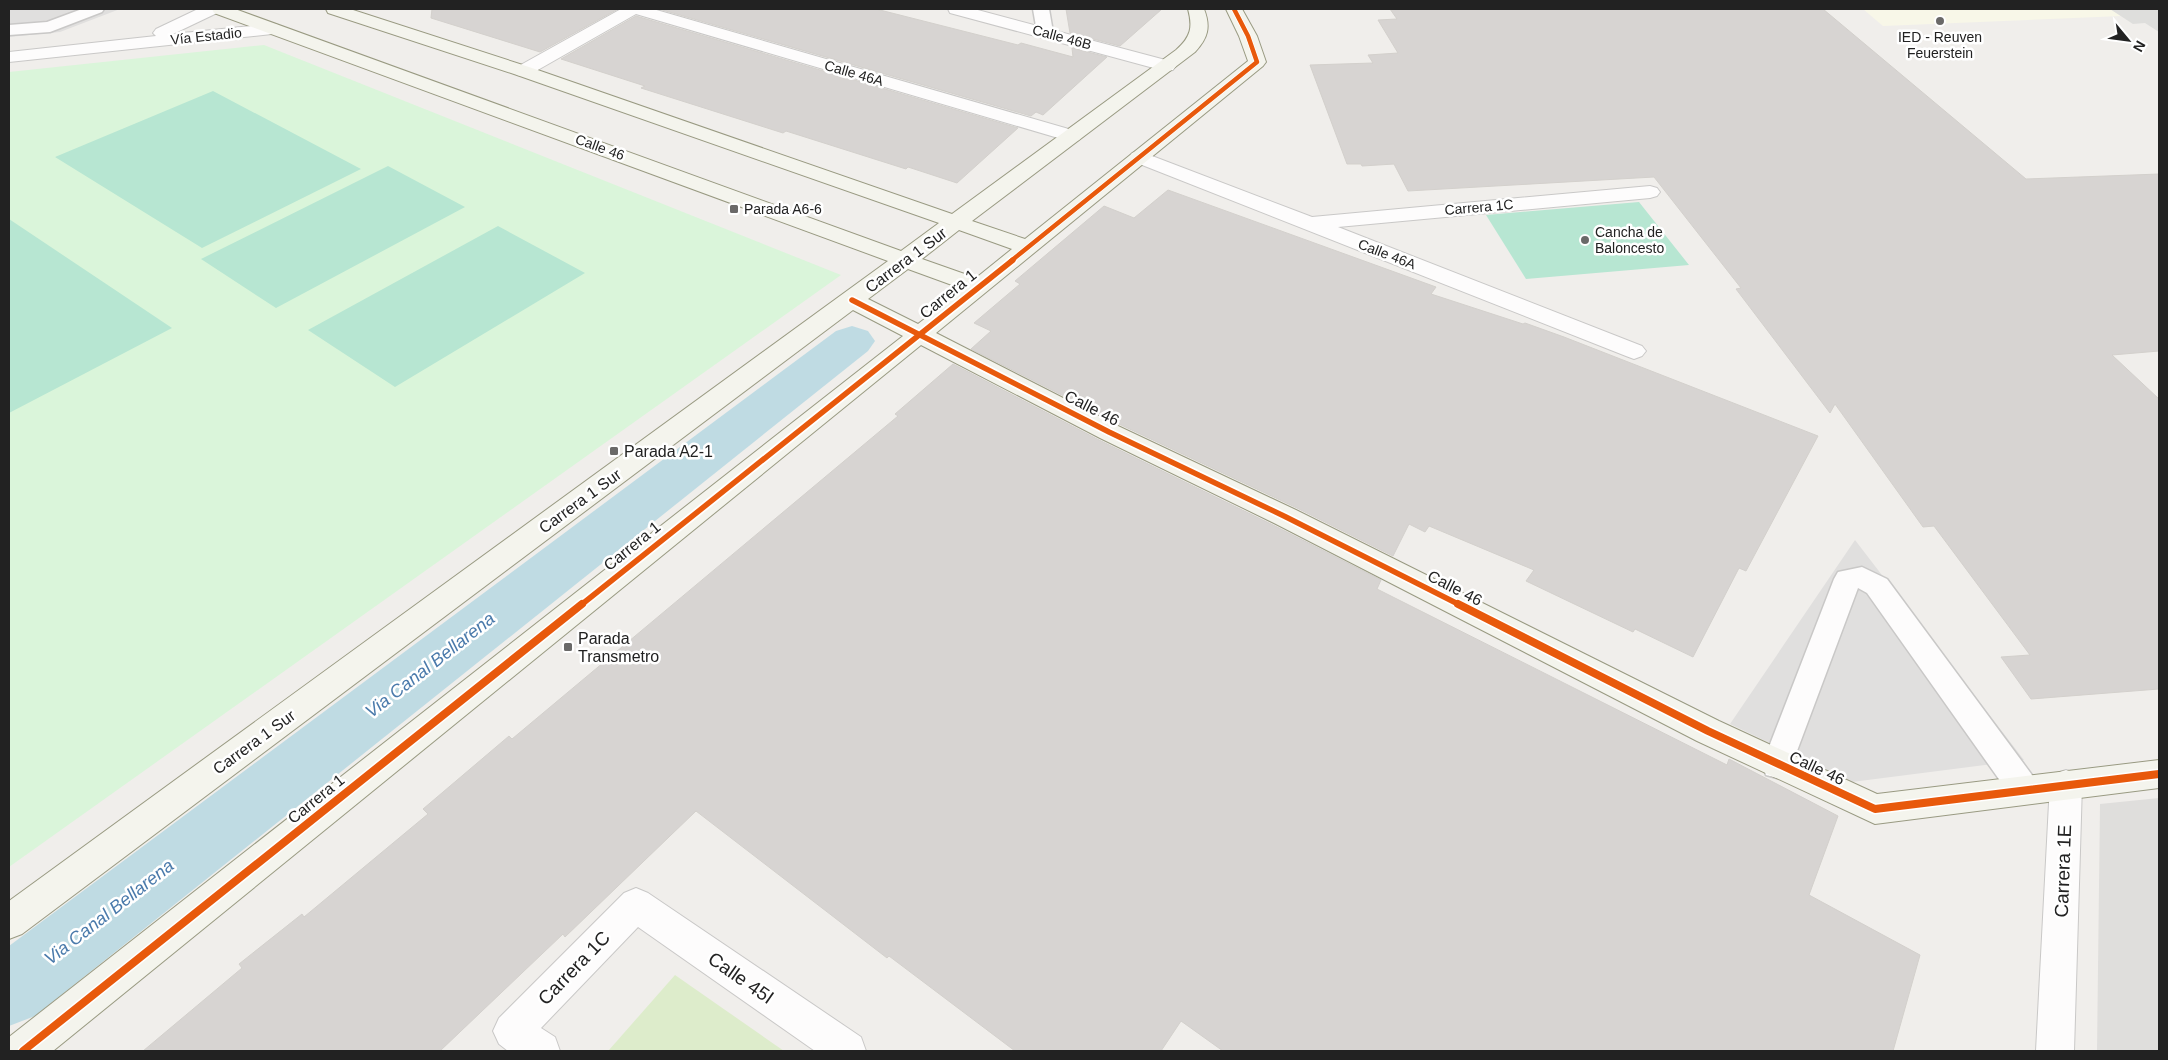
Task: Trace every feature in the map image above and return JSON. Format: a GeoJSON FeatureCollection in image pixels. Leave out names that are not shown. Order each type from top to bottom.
{"type":"FeatureCollection","features":[{"type":"Feature","properties":{"kind":"street","name":"Vía Estadio"},"geometry":{"type":"LineString","coordinates":[[140,42],[175,28],[211,9]]}},
{"type":"Feature","properties":{"kind":"street","name":"Calle 46"},"geometry":{"type":"LineString","coordinates":[[220,9],[907,259],[979,287]]}},
{"type":"Feature","properties":{"kind":"street"},"geometry":{"type":"LineString","coordinates":[[334,9],[523,71],[1027,247]]}},
{"type":"Feature","properties":{"kind":"street"},"geometry":{"type":"LineString","coordinates":[[523,71],[634,9]]}},
{"type":"Feature","properties":{"kind":"street","name":"Calle 46A"},"geometry":{"type":"LineString","coordinates":[[634,9],[1072,136]]}},
{"type":"Feature","properties":{"kind":"street","name":"Calle 46B"},"geometry":{"type":"LineString","coordinates":[[956,9],[1167,66]]}},
{"type":"Feature","properties":{"kind":"street","name":"Carrera 1 Sur"},"geometry":{"type":"LineString","coordinates":[[9,922],[1167,66],[1197,41],[1201,21],[1196,9]]}},
{"type":"Feature","properties":{"kind":"street","name":"Carrera 1"},"geometry":{"type":"LineString","coordinates":[[23,1051],[979,287],[1257,62],[1248,36],[1234,9]]}},
{"type":"Feature","properties":{"kind":"street","name":"Vía Estadio"},"geometry":{"type":"LineString","coordinates":[[9,57],[272,28]]}},
{"type":"Feature","properties":{"kind":"street","name":"Calle 46A"},"geometry":{"type":"LineString","coordinates":[[1139,157],[1634,351]]}},
{"type":"Feature","properties":{"kind":"street","name":"Carrera 1C"},"geometry":{"type":"LineString","coordinates":[[1308,223],[1650,192]]}},
{"type":"Feature","properties":{"kind":"street","name":"Calle 46"},"geometry":{"type":"LineString","coordinates":[[852,300],[1109,432],[1286,517],[1777,765],[1874,810],[2066,784]]}},
{"type":"Feature","properties":{"kind":"street"},"geometry":{"type":"LineString","coordinates":[[2066,784],[2159,774]]}},
{"type":"Feature","properties":{"kind":"street","name":"Carrera 1E"},"geometry":{"type":"LineString","coordinates":[[2055,1051],[2066,784]]}},
{"type":"Feature","properties":{"kind":"street","name":"Carrera 1C"},"geometry":{"type":"LineString","coordinates":[[526,1041],[636,905]]}},
{"type":"Feature","properties":{"kind":"street","name":"Calle 45I"},"geometry":{"type":"LineString","coordinates":[[636,905],[847,1051]]}},
{"type":"Feature","properties":{"kind":"lane"},"geometry":{"type":"LineString","coordinates":[[1041,9],[1045,32]]}},
{"type":"Feature","properties":{"kind":"lane"},"geometry":{"type":"LineString","coordinates":[[9,30],[50,27],[90,10]]}},
{"type":"Feature","properties":{"kind":"lane"},"geometry":{"type":"LineString","coordinates":[[1777,765],[1848,579],[1862,577],[1877,586],[2024,789]]}},
{"type":"Feature","properties":{"kind":"shaded area"},"geometry":{"type":"Polygon","coordinates":[[[9,9],[120,9],[60,32],[9,37],[9,9]]]}},
{"type":"Feature","properties":{"kind":"shaded area","name":"IED - Reuven Feuerstein"},"geometry":{"type":"Polygon","coordinates":[[[1863,9],[2110,9],[2121,16],[1883,26],[1863,9]]]}},
{"type":"Feature","properties":{"kind":"shaded area"},"geometry":{"type":"Polygon","coordinates":[[[2110,9],[2159,9],[2159,32],[2145,23],[2133,24],[2110,9]]]}},
{"type":"Feature","properties":{"kind":"shaded area"},"geometry":{"type":"Polygon","coordinates":[[[1855,540],[2024,760],[1852,782],[1730,724],[1855,540]]]}},
{"type":"Feature","properties":{"kind":"shaded area"},"geometry":{"type":"Polygon","coordinates":[[[2159,798],[2159,1051],[2097,1051],[2100,804],[2159,798]]]}},
{"type":"Feature","properties":{"kind":"green space"},"geometry":{"type":"Polygon","coordinates":[[[264,45],[841,275],[9,867],[9,72],[264,45]]]}},
{"type":"Feature","properties":{"kind":"green space"},"geometry":{"type":"Polygon","coordinates":[[[213,91],[361,169],[202,248],[55,157],[213,91]]]}},
{"type":"Feature","properties":{"kind":"green space"},"geometry":{"type":"Polygon","coordinates":[[[388,166],[465,207],[276,308],[201,259],[388,166]]]}},
{"type":"Feature","properties":{"kind":"green space","name":"Cancha de Baloncesto"},"geometry":{"type":"Polygon","coordinates":[[[1639,202],[1689,265],[1526,279],[1486,215],[1639,202]]]}},
{"type":"Feature","properties":{"kind":"green space"},"geometry":{"type":"Polygon","coordinates":[[[9,219],[172,328],[9,413],[9,219]]]}},
{"type":"Feature","properties":{"kind":"green space"},"geometry":{"type":"Polygon","coordinates":[[[498,226],[585,273],[395,387],[308,330],[498,226]]]}},
{"type":"Feature","properties":{"kind":"green space"},"geometry":{"type":"Polygon","coordinates":[[[675,975],[784,1051],[609,1050],[675,975]]]}},
{"type":"Feature","properties":{"kind":"building"},"geometry":{"type":"Polygon","coordinates":[[[432,9],[618,9],[540,52],[431,18],[432,9]]]}},
{"type":"Feature","properties":{"kind":"building"},"geometry":{"type":"Polygon","coordinates":[[[659,9],[876,9],[1073,57],[1072,48],[1107,57],[1043,115],[1036,112],[1031,116],[659,9]]]}},
{"type":"Feature","properties":{"kind":"building"},"geometry":{"type":"Polygon","coordinates":[[[1066,9],[1162,9],[1120,46],[1070,33],[1066,9]]]}},
{"type":"Feature","properties":{"kind":"building"},"geometry":{"type":"Polygon","coordinates":[[[1390,9],[1823,9],[2026,179],[2159,174],[2159,351],[2112,355],[2159,399],[2159,689],[2031,699],[2001,657],[2030,655],[1934,526],[1923,527],[1835,404],[1830,413],[1736,289],[1741,288],[1654,177],[1408,191],[1394,164],[1362,166],[1361,164],[1347,164],[1310,65],[1373,63],[1368,55],[1398,53],[1378,20],[1397,19],[1390,9]]]}},
{"type":"Feature","properties":{"kind":"building"},"geometry":{"type":"Polygon","coordinates":[[[636,16],[1018,128],[957,183],[786,131],[783,133],[641,88],[645,86],[561,59],[636,16]]]}},
{"type":"Feature","properties":{"kind":"building"},"geometry":{"type":"Polygon","coordinates":[[[1168,190],[1436,287],[1431,294],[1564,337],[1818,436],[1746,571],[1739,568],[1693,657],[1635,629],[1633,632],[1526,581],[1534,570],[1429,526],[1425,532],[1409,524],[1393,556],[1297,508],[1119,424],[971,349],[991,331],[974,323],[1020,284],[1015,281],[1104,206],[1134,218],[1168,190]]]}},
{"type":"Feature","properties":{"kind":"building"},"geometry":{"type":"Polygon","coordinates":[[[953,364],[1099,440],[1381,580],[1377,589],[1727,765],[1729,759],[1838,816],[1809,895],[1920,955],[1893,1051],[1223,1051],[1181,1021],[1161,1051],[1015,1051],[889,956],[887,958],[696,811],[565,937],[563,934],[440,1051],[143,1051],[242,968],[239,964],[302,914],[304,917],[428,814],[423,809],[509,736],[512,739],[898,416],[895,414],[953,364]]]}},
{"type":"Feature","properties":{"kind":"waterway","name":"Via Canal Bellarena"},"geometry":{"type":"LineString","coordinates":[[9,990],[852,341]]}},
{"type":"Feature","properties":{"kind":"cycle path"},"geometry":{"type":"LineString","coordinates":[[23,1051],[979,287],[1257,62],[1248,36],[1234,9]]}},
{"type":"Feature","properties":{"kind":"cycle path"},"geometry":{"type":"LineString","coordinates":[[852,300],[1109,432],[1286,517],[1708,731],[1875,809],[2159,774]]}},
{"type":"Feature","properties":{"kind":"place","name":"IED - Reuven Feuerstein"},"geometry":{"type":"Point","coordinates":[1940,21]}},
{"type":"Feature","properties":{"kind":"place","name":"Parada A6-6"},"geometry":{"type":"Point","coordinates":[734,209]}},
{"type":"Feature","properties":{"kind":"place","name":"Cancha de Baloncesto"},"geometry":{"type":"Point","coordinates":[1585,240]}},
{"type":"Feature","properties":{"kind":"place","name":"Parada A2-1"},"geometry":{"type":"Point","coordinates":[614,451]}},
{"type":"Feature","properties":{"kind":"place","name":"Parada Transmetro"},"geometry":{"type":"Point","coordinates":[568,647]}}]}
